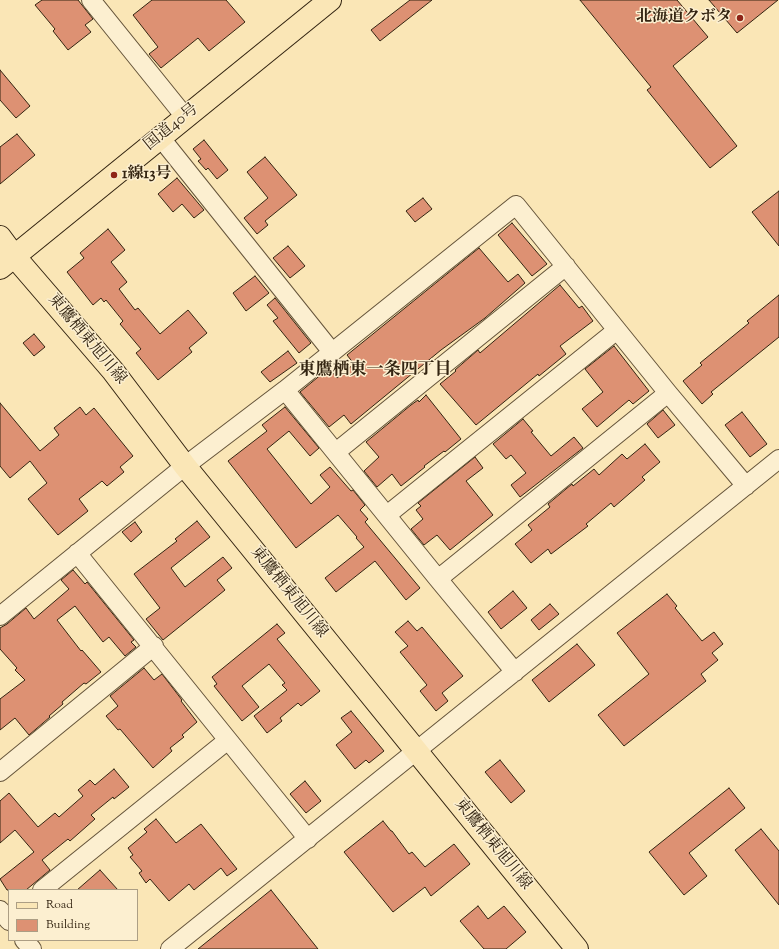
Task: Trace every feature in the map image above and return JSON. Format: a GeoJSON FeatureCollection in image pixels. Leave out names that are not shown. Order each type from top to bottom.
{"type":"FeatureCollection","features":[{"type":"Feature","properties":{"kind":"main road","name":"国道40号"},"geometry":{"type":"LineString","coordinates":[[7,262],[330,0]]}},
{"type":"Feature","properties":{"kind":"main road","name":"東鷹栖東旭川線"},"geometry":{"type":"LineString","coordinates":[[0,237],[7,262],[113,371],[185,466],[577,949]]}},
{"type":"Feature","properties":{"kind":"street"},"geometry":{"type":"LineString","coordinates":[[99,3],[186,118]]}},
{"type":"Feature","properties":{"kind":"street"},"geometry":{"type":"LineString","coordinates":[[160,137],[332,352]]}},
{"type":"Feature","properties":{"kind":"street"},"geometry":{"type":"LineString","coordinates":[[0,616],[185,466],[285,390],[516,205],[668,393],[746,486]]}},
{"type":"Feature","properties":{"kind":"street"},"geometry":{"type":"LineString","coordinates":[[336,452],[566,266]]}},
{"type":"Feature","properties":{"kind":"street"},"geometry":{"type":"LineString","coordinates":[[387,515],[617,330]]}},
{"type":"Feature","properties":{"kind":"street"},"geometry":{"type":"LineString","coordinates":[[285,390],[515,672]]}},
{"type":"Feature","properties":{"kind":"street"},"geometry":{"type":"LineString","coordinates":[[438,579],[668,393]]}},
{"type":"Feature","properties":{"kind":"street"},"geometry":{"type":"LineString","coordinates":[[170,949],[779,459]]}},
{"type":"Feature","properties":{"kind":"street"},"geometry":{"type":"LineString","coordinates":[[77,553],[154,646],[308,839]]}},
{"type":"Feature","properties":{"kind":"street"},"geometry":{"type":"LineString","coordinates":[[0,772],[154,646]]}},
{"type":"Feature","properties":{"kind":"street"},"geometry":{"type":"LineString","coordinates":[[43,889],[228,740]]}},
{"type":"Feature","properties":{"kind":"street"},"geometry":{"type":"LineString","coordinates":[[25,941],[32,949]]}},
{"type":"Feature","properties":{"kind":"building"},"geometry":{"type":"Polygon","coordinates":[[[42,0],[78,0],[93,19],[85,25],[91,32],[68,50],[53,31],[55,29],[35,5],[42,0]]]}},
{"type":"Feature","properties":{"kind":"building"},"geometry":{"type":"Polygon","coordinates":[[[152,0],[226,0],[245,22],[209,51],[198,38],[161,68],[149,54],[158,47],[133,15],[152,0]]]}},
{"type":"Feature","properties":{"kind":"building"},"geometry":{"type":"Polygon","coordinates":[[[410,0],[432,0],[380,41],[371,30],[410,0]]]}},
{"type":"Feature","properties":{"kind":"building"},"geometry":{"type":"Polygon","coordinates":[[[580,0],[677,0],[708,37],[673,66],[737,146],[710,168],[647,90],[651,87],[580,0]]]}},
{"type":"Feature","properties":{"kind":"building","name":"北海道クボタ"},"geometry":{"type":"Polygon","coordinates":[[[709,0],[778,0],[737,33],[709,0]]]}},
{"type":"Feature","properties":{"kind":"building"},"geometry":{"type":"Polygon","coordinates":[[[0,70],[30,106],[16,118],[0,100],[0,70]]]}},
{"type":"Feature","properties":{"kind":"building"},"geometry":{"type":"Polygon","coordinates":[[[17,134],[35,155],[0,184],[0,147],[17,134]]]}},
{"type":"Feature","properties":{"kind":"building"},"geometry":{"type":"Polygon","coordinates":[[[204,140],[228,170],[217,179],[208,168],[206,170],[198,161],[201,159],[193,149],[204,140]]]}},
{"type":"Feature","properties":{"kind":"building"},"geometry":{"type":"Polygon","coordinates":[[[265,157],[297,195],[265,221],[268,225],[257,234],[244,218],[268,198],[247,172],[265,157]]]}},
{"type":"Feature","properties":{"kind":"building"},"geometry":{"type":"Polygon","coordinates":[[[177,178],[204,210],[194,218],[182,204],[173,212],[158,194],[177,178]]]}},
{"type":"Feature","properties":{"kind":"building"},"geometry":{"type":"Polygon","coordinates":[[[779,191],[779,246],[752,212],[779,191]]]}},
{"type":"Feature","properties":{"kind":"building"},"geometry":{"type":"Polygon","coordinates":[[[423,198],[432,209],[415,222],[406,211],[423,198]]]}},
{"type":"Feature","properties":{"kind":"building"},"geometry":{"type":"Polygon","coordinates":[[[512,223],[547,264],[532,276],[498,235],[512,223]]]}},
{"type":"Feature","properties":{"kind":"building"},"geometry":{"type":"Polygon","coordinates":[[[108,229],[125,250],[111,262],[127,282],[119,289],[135,310],[138,308],[160,334],[188,310],[207,333],[189,348],[192,352],[158,380],[136,353],[141,349],[120,324],[123,321],[106,300],[104,302],[101,298],[93,305],[67,272],[84,258],[80,253],[108,229]]]}},
{"type":"Feature","properties":{"kind":"building"},"geometry":{"type":"Polygon","coordinates":[[[288,246],[305,266],[290,278],[273,258],[288,246]]]}},
{"type":"Feature","properties":{"kind":"building"},"geometry":{"type":"Polygon","coordinates":[[[479,248],[508,282],[518,274],[525,283],[485,318],[441,350],[351,424],[344,415],[329,427],[300,392],[329,368],[337,378],[354,364],[347,355],[479,248]]]}},
{"type":"Feature","properties":{"kind":"building"},"geometry":{"type":"Polygon","coordinates":[[[255,276],[269,293],[246,311],[233,293],[255,276]]]}},
{"type":"Feature","properties":{"kind":"building"},"geometry":{"type":"Polygon","coordinates":[[[560,285],[579,308],[582,306],[593,321],[560,346],[566,354],[539,376],[538,374],[476,425],[440,384],[478,350],[480,353],[560,285]]]}},
{"type":"Feature","properties":{"kind":"building"},"geometry":{"type":"Polygon","coordinates":[[[779,295],[779,337],[711,392],[713,394],[702,404],[683,381],[702,365],[700,363],[749,323],[747,321],[779,295]]]}},
{"type":"Feature","properties":{"kind":"building"},"geometry":{"type":"Polygon","coordinates":[[[275,298],[311,343],[299,353],[273,321],[278,318],[267,305],[275,298]]]}},
{"type":"Feature","properties":{"kind":"building"},"geometry":{"type":"Polygon","coordinates":[[[34,334],[45,347],[34,356],[23,343],[34,334]]]}},
{"type":"Feature","properties":{"kind":"building"},"geometry":{"type":"Polygon","coordinates":[[[614,346],[649,391],[633,404],[629,400],[597,427],[582,409],[603,392],[585,369],[614,346]]]}},
{"type":"Feature","properties":{"kind":"building"},"geometry":{"type":"Polygon","coordinates":[[[288,351],[297,363],[270,382],[261,372],[288,351]]]}},
{"type":"Feature","properties":{"kind":"building"},"geometry":{"type":"Polygon","coordinates":[[[426,395],[461,439],[424,466],[425,467],[401,486],[392,474],[377,487],[364,471],[379,457],[366,442],[411,405],[418,400],[419,402],[426,395]]]}},
{"type":"Feature","properties":{"kind":"building"},"geometry":{"type":"Polygon","coordinates":[[[0,403],[40,451],[59,435],[54,428],[80,407],[86,415],[94,408],[133,456],[120,467],[124,472],[107,486],[102,481],[79,499],[88,511],[58,535],[28,499],[47,483],[30,461],[10,478],[0,466],[0,403]]]}},
{"type":"Feature","properties":{"kind":"building"},"geometry":{"type":"Polygon","coordinates":[[[285,407],[319,448],[310,456],[289,431],[267,449],[311,504],[330,487],[320,475],[330,467],[351,491],[353,490],[365,505],[360,510],[368,519],[365,522],[420,588],[406,600],[375,561],[336,592],[325,578],[364,547],[356,538],[357,537],[338,515],[296,548],[228,461],[267,431],[262,425],[285,407]]]}},
{"type":"Feature","properties":{"kind":"building"},"geometry":{"type":"Polygon","coordinates":[[[663,410],[675,425],[658,438],[647,424],[663,410]]]}},
{"type":"Feature","properties":{"kind":"building"},"geometry":{"type":"Polygon","coordinates":[[[742,412],[767,444],[750,457],[725,425],[742,412]]]}},
{"type":"Feature","properties":{"kind":"building"},"geometry":{"type":"Polygon","coordinates":[[[523,419],[533,431],[531,432],[551,456],[574,437],[583,448],[520,497],[511,485],[526,473],[511,455],[506,459],[493,444],[523,419]]]}},
{"type":"Feature","properties":{"kind":"building"},"geometry":{"type":"Polygon","coordinates":[[[645,444],[660,462],[642,477],[645,480],[614,507],[611,503],[586,524],[588,526],[551,554],[548,549],[531,563],[515,544],[532,530],[528,525],[550,507],[548,504],[572,484],[573,486],[594,469],[599,475],[622,454],[627,459],[645,444]]]}},
{"type":"Feature","properties":{"kind":"building"},"geometry":{"type":"Polygon","coordinates":[[[475,457],[483,468],[466,481],[493,515],[450,550],[437,535],[424,545],[411,529],[423,519],[416,510],[421,506],[418,503],[475,457]]]}},
{"type":"Feature","properties":{"kind":"building"},"geometry":{"type":"Polygon","coordinates":[[[197,521],[210,537],[171,568],[185,587],[223,557],[232,568],[217,580],[225,590],[163,640],[146,619],[160,608],[134,574],[177,541],[175,539],[197,521]]]}},
{"type":"Feature","properties":{"kind":"building"},"geometry":{"type":"Polygon","coordinates":[[[135,522],[142,532],[131,542],[122,532],[135,522]]]}},
{"type":"Feature","properties":{"kind":"building"},"geometry":{"type":"Polygon","coordinates":[[[73,570],[85,584],[87,582],[134,640],[131,642],[136,647],[125,656],[109,637],[103,642],[75,606],[57,620],[81,651],[82,650],[101,672],[86,684],[84,683],[62,702],[63,704],[49,716],[50,717],[29,735],[15,718],[0,730],[0,699],[25,680],[15,670],[17,668],[0,649],[0,628],[26,608],[34,619],[69,589],[61,580],[73,570]]]}},
{"type":"Feature","properties":{"kind":"building"},"geometry":{"type":"Polygon","coordinates":[[[513,591],[527,608],[501,629],[488,612],[513,591]]]}},
{"type":"Feature","properties":{"kind":"building"},"geometry":{"type":"Polygon","coordinates":[[[667,594],[677,606],[675,608],[702,641],[714,632],[723,644],[712,653],[718,660],[701,674],[706,681],[624,746],[598,715],[649,674],[617,633],[667,594]]]}},
{"type":"Feature","properties":{"kind":"building"},"geometry":{"type":"Polygon","coordinates":[[[550,604],[559,614],[539,630],[531,620],[550,604]]]}},
{"type":"Feature","properties":{"kind":"building"},"geometry":{"type":"Polygon","coordinates":[[[408,621],[417,631],[422,627],[463,676],[442,693],[448,701],[436,711],[420,691],[427,685],[400,652],[408,646],[395,632],[408,621]]]}},
{"type":"Feature","properties":{"kind":"building"},"geometry":{"type":"Polygon","coordinates":[[[277,624],[285,633],[277,639],[320,691],[301,706],[298,703],[280,718],[282,721],[267,733],[254,716],[287,690],[282,685],[285,683],[269,664],[242,686],[259,707],[242,721],[214,686],[217,684],[212,677],[277,624]]]}},
{"type":"Feature","properties":{"kind":"building"},"geometry":{"type":"Polygon","coordinates":[[[577,644],[595,665],[549,702],[532,680],[577,644]]]}},
{"type":"Feature","properties":{"kind":"building"},"geometry":{"type":"Polygon","coordinates":[[[144,668],[154,680],[162,674],[197,722],[182,735],[184,737],[170,748],[172,751],[153,768],[120,729],[118,730],[106,716],[118,706],[110,696],[144,668]]]}},
{"type":"Feature","properties":{"kind":"building"},"geometry":{"type":"Polygon","coordinates":[[[351,711],[384,751],[369,763],[366,760],[355,769],[336,745],[352,732],[341,718],[351,711]]]}},
{"type":"Feature","properties":{"kind":"building"},"geometry":{"type":"Polygon","coordinates":[[[500,760],[525,791],[511,803],[485,772],[500,760]]]}},
{"type":"Feature","properties":{"kind":"building"},"geometry":{"type":"Polygon","coordinates":[[[114,769],[129,787],[114,799],[113,797],[91,815],[95,819],[70,841],[68,839],[42,860],[50,870],[27,889],[7,890],[0,879],[34,852],[15,830],[0,843],[0,801],[9,793],[38,827],[55,813],[59,817],[83,796],[78,790],[90,780],[95,785],[114,769]]]}},
{"type":"Feature","properties":{"kind":"building"},"geometry":{"type":"Polygon","coordinates":[[[305,781],[321,801],[306,813],[290,794],[305,781]]]}},
{"type":"Feature","properties":{"kind":"building"},"geometry":{"type":"Polygon","coordinates":[[[729,788],[745,808],[689,853],[707,876],[684,895],[649,852],[729,788]]]}},
{"type":"Feature","properties":{"kind":"building"},"geometry":{"type":"Polygon","coordinates":[[[156,819],[176,843],[201,824],[237,869],[227,876],[221,868],[194,890],[189,884],[169,901],[150,879],[146,883],[139,873],[142,871],[130,857],[133,855],[128,848],[147,832],[144,829],[156,819]]]}},
{"type":"Feature","properties":{"kind":"building"},"geometry":{"type":"Polygon","coordinates":[[[383,821],[409,854],[412,852],[425,867],[454,844],[470,864],[431,896],[425,887],[393,912],[344,852],[383,821]]]}},
{"type":"Feature","properties":{"kind":"building"},"geometry":{"type":"Polygon","coordinates":[[[761,829],[779,851],[779,905],[735,850],[761,829]]]}},
{"type":"Feature","properties":{"kind":"building"},"geometry":{"type":"Polygon","coordinates":[[[100,870],[117,889],[78,889],[100,870]]]}},
{"type":"Feature","properties":{"kind":"building"},"geometry":{"type":"Polygon","coordinates":[[[271,890],[318,949],[198,949],[271,890]]]}},
{"type":"Feature","properties":{"kind":"building"},"geometry":{"type":"Polygon","coordinates":[[[478,906],[488,919],[504,906],[526,932],[506,949],[484,949],[460,921],[478,906]]]}},
{"type":"Feature","properties":{"kind":"place","name":"北海道クボタ"},"geometry":{"type":"Point","coordinates":[740,18]}},
{"type":"Feature","properties":{"kind":"place","name":"1線13号"},"geometry":{"type":"Point","coordinates":[114,175]}},
{"type":"Feature","properties":{"kind":"district","name":"東鷹栖東一条四丁目"},"geometry":{"type":"Point","coordinates":[375,371]}}]}
